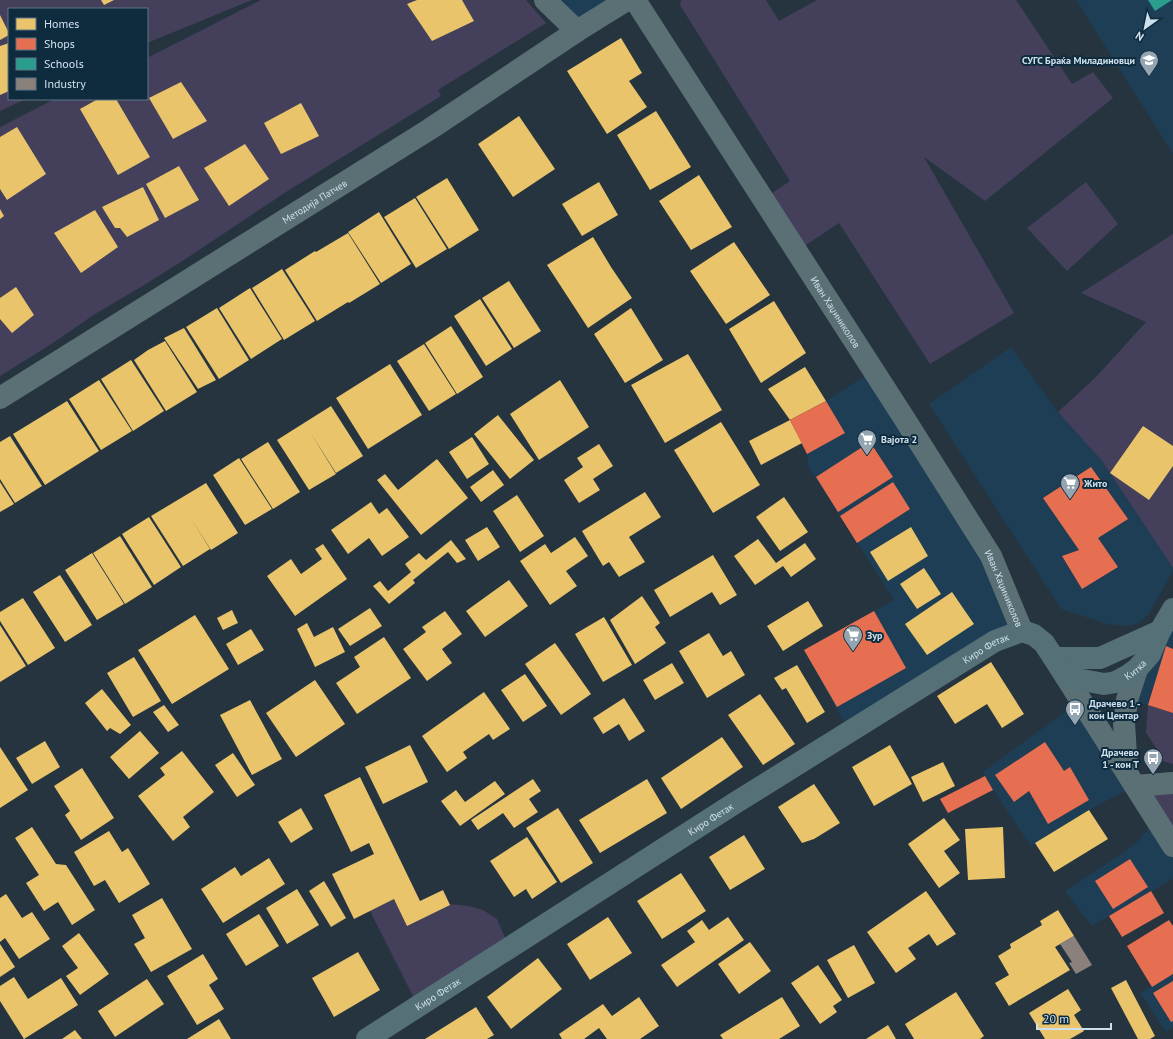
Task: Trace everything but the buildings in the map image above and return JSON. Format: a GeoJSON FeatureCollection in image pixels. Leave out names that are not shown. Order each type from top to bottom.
{"type":"FeatureCollection","features":[{"type":"Feature","properties":{"kind":"main road","name":"Китка"},"geometry":{"type":"LineString","coordinates":[[1066,677],[1104,684],[1116,682],[1138,669],[1150,654],[1160,631],[1173,609]]}},
{"type":"Feature","properties":{"kind":"main road","name":"Киро Фетак"},"geometry":{"type":"LineString","coordinates":[[367,1039],[735,803],[995,641],[1022,631],[1034,635],[1044,643],[1054,658]]}},
{"type":"Feature","properties":{"kind":"main road"},"geometry":{"type":"LineString","coordinates":[[1054,658],[1100,658],[1160,631]]}},
{"type":"Feature","properties":{"kind":"main road"},"geometry":{"type":"LineString","coordinates":[[1054,658],[1066,677]]}},
{"type":"Feature","properties":{"kind":"street"},"geometry":{"type":"LineString","coordinates":[[545,0],[577,31]]}},
{"type":"Feature","properties":{"kind":"street","name":"Методија Патчев"},"geometry":{"type":"LineString","coordinates":[[0,398],[424,133],[577,31],[627,0]]}},
{"type":"Feature","properties":{"kind":"street","name":"Иван Хаџиниколов"},"geometry":{"type":"LineString","coordinates":[[635,0],[902,413],[991,556],[1022,631]]}},
{"type":"Feature","properties":{"kind":"street"},"geometry":{"type":"LineString","coordinates":[[1131,780],[1124,723],[1127,700],[1138,669]]}},
{"type":"Feature","properties":{"kind":"street"},"geometry":{"type":"LineString","coordinates":[[1066,677],[1173,846]]}},
{"type":"Feature","properties":{"kind":"street"},"geometry":{"type":"LineString","coordinates":[[1131,780],[1173,783]]}},
{"type":"Feature","properties":{"kind":"shaded area"},"geometry":{"type":"Polygon","coordinates":[[[0,0],[252,0],[148,43],[148,8],[8,8],[8,100],[24,100],[0,111],[0,0]]]}},
{"type":"Feature","properties":{"kind":"shaded area"},"geometry":{"type":"Polygon","coordinates":[[[261,0],[526,0],[546,23],[438,90],[441,96],[286,192],[187,258],[95,314],[53,343],[0,376],[0,127],[53,100],[148,100],[148,57],[261,0]]]}},
{"type":"Feature","properties":{"kind":"shaded area"},"geometry":{"type":"Polygon","coordinates":[[[545,0],[627,0],[577,31],[545,0]]]}},
{"type":"Feature","properties":{"kind":"shaded area"},"geometry":{"type":"Polygon","coordinates":[[[681,0],[766,0],[779,21],[817,0],[1016,0],[1072,84],[1093,72],[1113,98],[985,201],[924,157],[1014,313],[930,364],[839,223],[797,251],[763,199],[790,181],[680,5],[681,0]]]}},
{"type":"Feature","properties":{"kind":"shaded area","name":"СУГС Браќа Миладиновци"},"geometry":{"type":"Polygon","coordinates":[[[1076,0],[1173,0],[1173,154],[1076,0]]]}},
{"type":"Feature","properties":{"kind":"shaded area"},"geometry":{"type":"Polygon","coordinates":[[[1086,182],[1118,224],[1067,271],[1027,228],[1086,182]]]}},
{"type":"Feature","properties":{"kind":"shaded area"},"geometry":{"type":"Polygon","coordinates":[[[1173,234],[1173,568],[1102,461],[1058,412],[1096,377],[1146,322],[1081,293],[1173,234]]]}},
{"type":"Feature","properties":{"kind":"shaded area"},"geometry":{"type":"Polygon","coordinates":[[[1011,347],[1058,412],[1102,461],[1173,568],[1173,571],[1148,615],[1139,623],[1128,626],[1107,624],[1061,609],[929,404],[1011,347]]]}},
{"type":"Feature","properties":{"kind":"shaded area"},"geometry":{"type":"Polygon","coordinates":[[[874,370],[1022,631],[849,731],[804,650],[894,600],[808,466],[807,454],[802,443],[826,401],[874,370]]]}},
{"type":"Feature","properties":{"kind":"shaded area"},"geometry":{"type":"Polygon","coordinates":[[[1173,609],[1173,713],[1127,700],[1173,609]]]}},
{"type":"Feature","properties":{"kind":"shaded area"},"geometry":{"type":"Polygon","coordinates":[[[1081,700],[1135,786],[1089,810],[1031,846],[993,790],[983,772],[1081,700]]]}},
{"type":"Feature","properties":{"kind":"shaded area"},"geometry":{"type":"Polygon","coordinates":[[[1148,705],[1173,713],[1173,764],[1163,761],[1159,752],[1146,733],[1148,705]]]}},
{"type":"Feature","properties":{"kind":"shaded area"},"geometry":{"type":"Polygon","coordinates":[[[1173,783],[1173,846],[1135,786],[1173,783]]]}},
{"type":"Feature","properties":{"kind":"shaded area"},"geometry":{"type":"Polygon","coordinates":[[[1156,820],[1173,846],[1173,879],[1092,926],[1065,891],[1137,842],[1156,820]]]}},
{"type":"Feature","properties":{"kind":"shaded area"},"geometry":{"type":"Polygon","coordinates":[[[394,899],[469,906],[483,910],[497,919],[509,947],[418,1006],[370,911],[394,899]]]}},
{"type":"Feature","properties":{"kind":"shaded area"},"geometry":{"type":"Polygon","coordinates":[[[1173,974],[1173,1027],[1166,1032],[1140,993],[1173,974]]]}},
{"type":"Feature","properties":{"kind":"place","name":"СУГС Браќа Миладиновци"},"geometry":{"type":"Point","coordinates":[1149,77]}},
{"type":"Feature","properties":{"kind":"place","name":"Вајота 2"},"geometry":{"type":"Point","coordinates":[867,456]}},
{"type":"Feature","properties":{"kind":"place","name":"Жито"},"geometry":{"type":"Point","coordinates":[1070,500]}},
{"type":"Feature","properties":{"kind":"place","name":"Зур"},"geometry":{"type":"Point","coordinates":[853,652]}},
{"type":"Feature","properties":{"kind":"place","name":"Драчево 1 - кон Центар"},"geometry":{"type":"Point","coordinates":[1075,726]}},
{"type":"Feature","properties":{"kind":"place","name":"Драчево 1 - кон T"},"geometry":{"type":"Point","coordinates":[1153,775]}}]}
